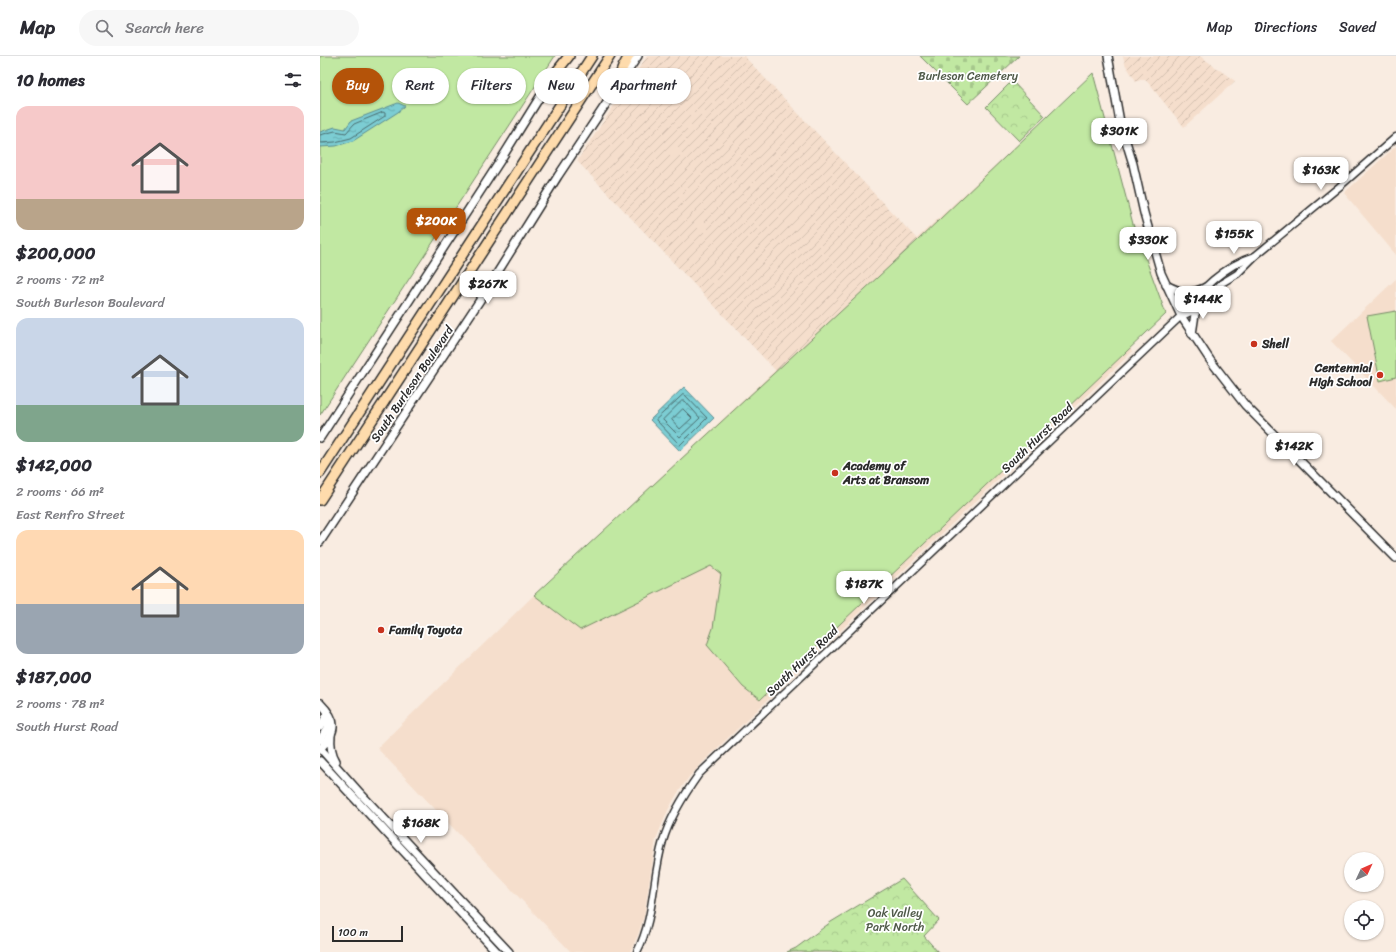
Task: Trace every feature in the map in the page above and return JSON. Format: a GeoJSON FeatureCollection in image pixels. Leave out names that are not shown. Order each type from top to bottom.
{"type":"FeatureCollection","features":[{"type":"Feature","properties":{"kind":"highway"},"geometry":{"type":"LineString","coordinates":[[560,68],[569,56]]}},
{"type":"Feature","properties":{"kind":"highway"},"geometry":{"type":"LineString","coordinates":[[320,473],[592,56]]}},
{"type":"Feature","properties":{"kind":"highway"},"geometry":{"type":"LineString","coordinates":[[320,500],[610,56]]}},
{"type":"Feature","properties":{"kind":"highway"},"geometry":{"type":"LineString","coordinates":[[623,68],[629,56]]}},
{"type":"Feature","properties":{"kind":"main road"},"geometry":{"type":"LineString","coordinates":[[558,68],[566,56]]}},
{"type":"Feature","properties":{"kind":"main road","name":"South Burleson Boulevard"},"geometry":{"type":"LineString","coordinates":[[630,68],[638,56]]}},
{"type":"Feature","properties":{"kind":"main road"},"geometry":{"type":"LineString","coordinates":[[1108,56],[1120,122],[1133,164],[1144,213],[1161,273],[1181,316],[1223,378],[1246,404],[1396,558]]}},
{"type":"Feature","properties":{"kind":"main road"},"geometry":{"type":"LineString","coordinates":[[320,438],[536,104]]}},
{"type":"Feature","properties":{"kind":"main road","name":"South Burleson Boulevard"},"geometry":{"type":"LineString","coordinates":[[320,542],[484,294],[606,104]]}},
{"type":"Feature","properties":{"kind":"main road"},"geometry":{"type":"LineString","coordinates":[[1166,285],[1178,291],[1188,293],[1198,291],[1208,286]]}},
{"type":"Feature","properties":{"kind":"main road"},"geometry":{"type":"LineString","coordinates":[[1192,334],[1195,314],[1203,301]]}},
{"type":"Feature","properties":{"kind":"main road"},"geometry":{"type":"LineString","coordinates":[[320,703],[328,711],[333,723],[331,735],[331,748],[333,756],[358,786],[360,793]]}},
{"type":"Feature","properties":{"kind":"main road"},"geometry":{"type":"LineString","coordinates":[[320,727],[328,711]]}},
{"type":"Feature","properties":{"kind":"main road"},"geometry":{"type":"LineString","coordinates":[[320,740],[327,729],[328,711]]}},
{"type":"Feature","properties":{"kind":"main road"},"geometry":{"type":"LineString","coordinates":[[331,735],[320,748],[360,793],[509,952]]}},
{"type":"Feature","properties":{"kind":"main road"},"geometry":{"type":"LineString","coordinates":[[320,761],[498,952]]}},
{"type":"Feature","properties":{"kind":"street","name":"South Hurst Road"},"geometry":{"type":"LineString","coordinates":[[1181,316],[1193,311],[1222,283],[1237,274],[1254,256],[1339,187],[1396,137]]}},
{"type":"Feature","properties":{"kind":"street","name":"South Hurst Road"},"geometry":{"type":"LineString","coordinates":[[637,952],[646,930],[652,908],[660,854],[665,835],[687,790],[700,774],[1181,316],[1189,304],[1208,286],[1228,269],[1244,259],[1254,256]]}},
{"type":"Feature","properties":{"kind":"shaded area"},"geometry":{"type":"Polygon","coordinates":[[[647,56],[744,56],[918,240],[777,372],[577,161],[615,104],[691,104],[691,68],[639,68],[647,56]]]}},
{"type":"Feature","properties":{"kind":"shaded area"},"geometry":{"type":"Polygon","coordinates":[[[1123,56],[1200,56],[1235,81],[1184,127],[1145,79],[1136,81],[1125,64],[1123,56]]]}},
{"type":"Feature","properties":{"kind":"shaded area","name":"Academy of Arts at Bransom"},"geometry":{"type":"Polygon","coordinates":[[[1058,107],[1132,352],[706,759],[689,777],[668,810],[656,839],[644,916],[638,935],[630,952],[571,952],[377,748],[534,595],[1058,107]]]}},
{"type":"Feature","properties":{"kind":"shaded area"},"geometry":{"type":"Polygon","coordinates":[[[1396,146],[1396,255],[1344,193],[1396,146]]]}},
{"type":"Feature","properties":{"kind":"shaded area","name":"Centennial High School"},"geometry":{"type":"Polygon","coordinates":[[[1396,279],[1396,409],[1331,341],[1396,279]]]}},
{"type":"Feature","properties":{"kind":"green space"},"geometry":{"type":"Polygon","coordinates":[[[320,56],[555,56],[547,68],[534,68],[534,88],[526,100],[526,68],[457,68],[457,104],[524,104],[320,415],[320,56]]]}},
{"type":"Feature","properties":{"kind":"green space","name":"Burleson Cemetery"},"geometry":{"type":"Polygon","coordinates":[[[920,56],[1019,56],[968,104],[920,56]]]}},
{"type":"Feature","properties":{"kind":"green space","name":"Academy of Arts at Bransom"},"geometry":{"type":"Polygon","coordinates":[[[1093,73],[1133,224],[1166,314],[760,700],[743,687],[707,645],[713,628],[721,574],[711,566],[580,630],[534,595],[918,240],[1093,73]]]}},
{"type":"Feature","properties":{"kind":"green space"},"geometry":{"type":"Polygon","coordinates":[[[1012,81],[1045,116],[1019,141],[986,107],[1012,81]]]}},
{"type":"Feature","properties":{"kind":"green space"},"geometry":{"type":"Polygon","coordinates":[[[1396,311],[1396,377],[1380,381],[1367,316],[1396,311]]]}},
{"type":"Feature","properties":{"kind":"green space","name":"Oak Valley Park North"},"geometry":{"type":"Polygon","coordinates":[[[902,879],[939,920],[924,936],[938,952],[787,952],[796,948],[831,922],[902,879]]]}},
{"type":"Feature","properties":{"kind":"water"},"geometry":{"type":"Polygon","coordinates":[[[395,104],[405,106],[353,141],[336,146],[320,147],[320,132],[335,127],[345,129],[351,121],[395,104]]]}},
{"type":"Feature","properties":{"kind":"water"},"geometry":{"type":"Polygon","coordinates":[[[684,387],[714,418],[680,451],[650,420],[684,387]]]}},
{"type":"Feature","properties":{"kind":"place","name":"Shell"},"geometry":{"type":"Point","coordinates":[1254,344]}},
{"type":"Feature","properties":{"kind":"place","name":"Centennial High School"},"geometry":{"type":"Point","coordinates":[1380,375]}},
{"type":"Feature","properties":{"kind":"place","name":"Academy of Arts at Bransom"},"geometry":{"type":"Point","coordinates":[835,473]}},
{"type":"Feature","properties":{"kind":"place","name":"Family Toyota"},"geometry":{"type":"Point","coordinates":[381,630]}}]}
